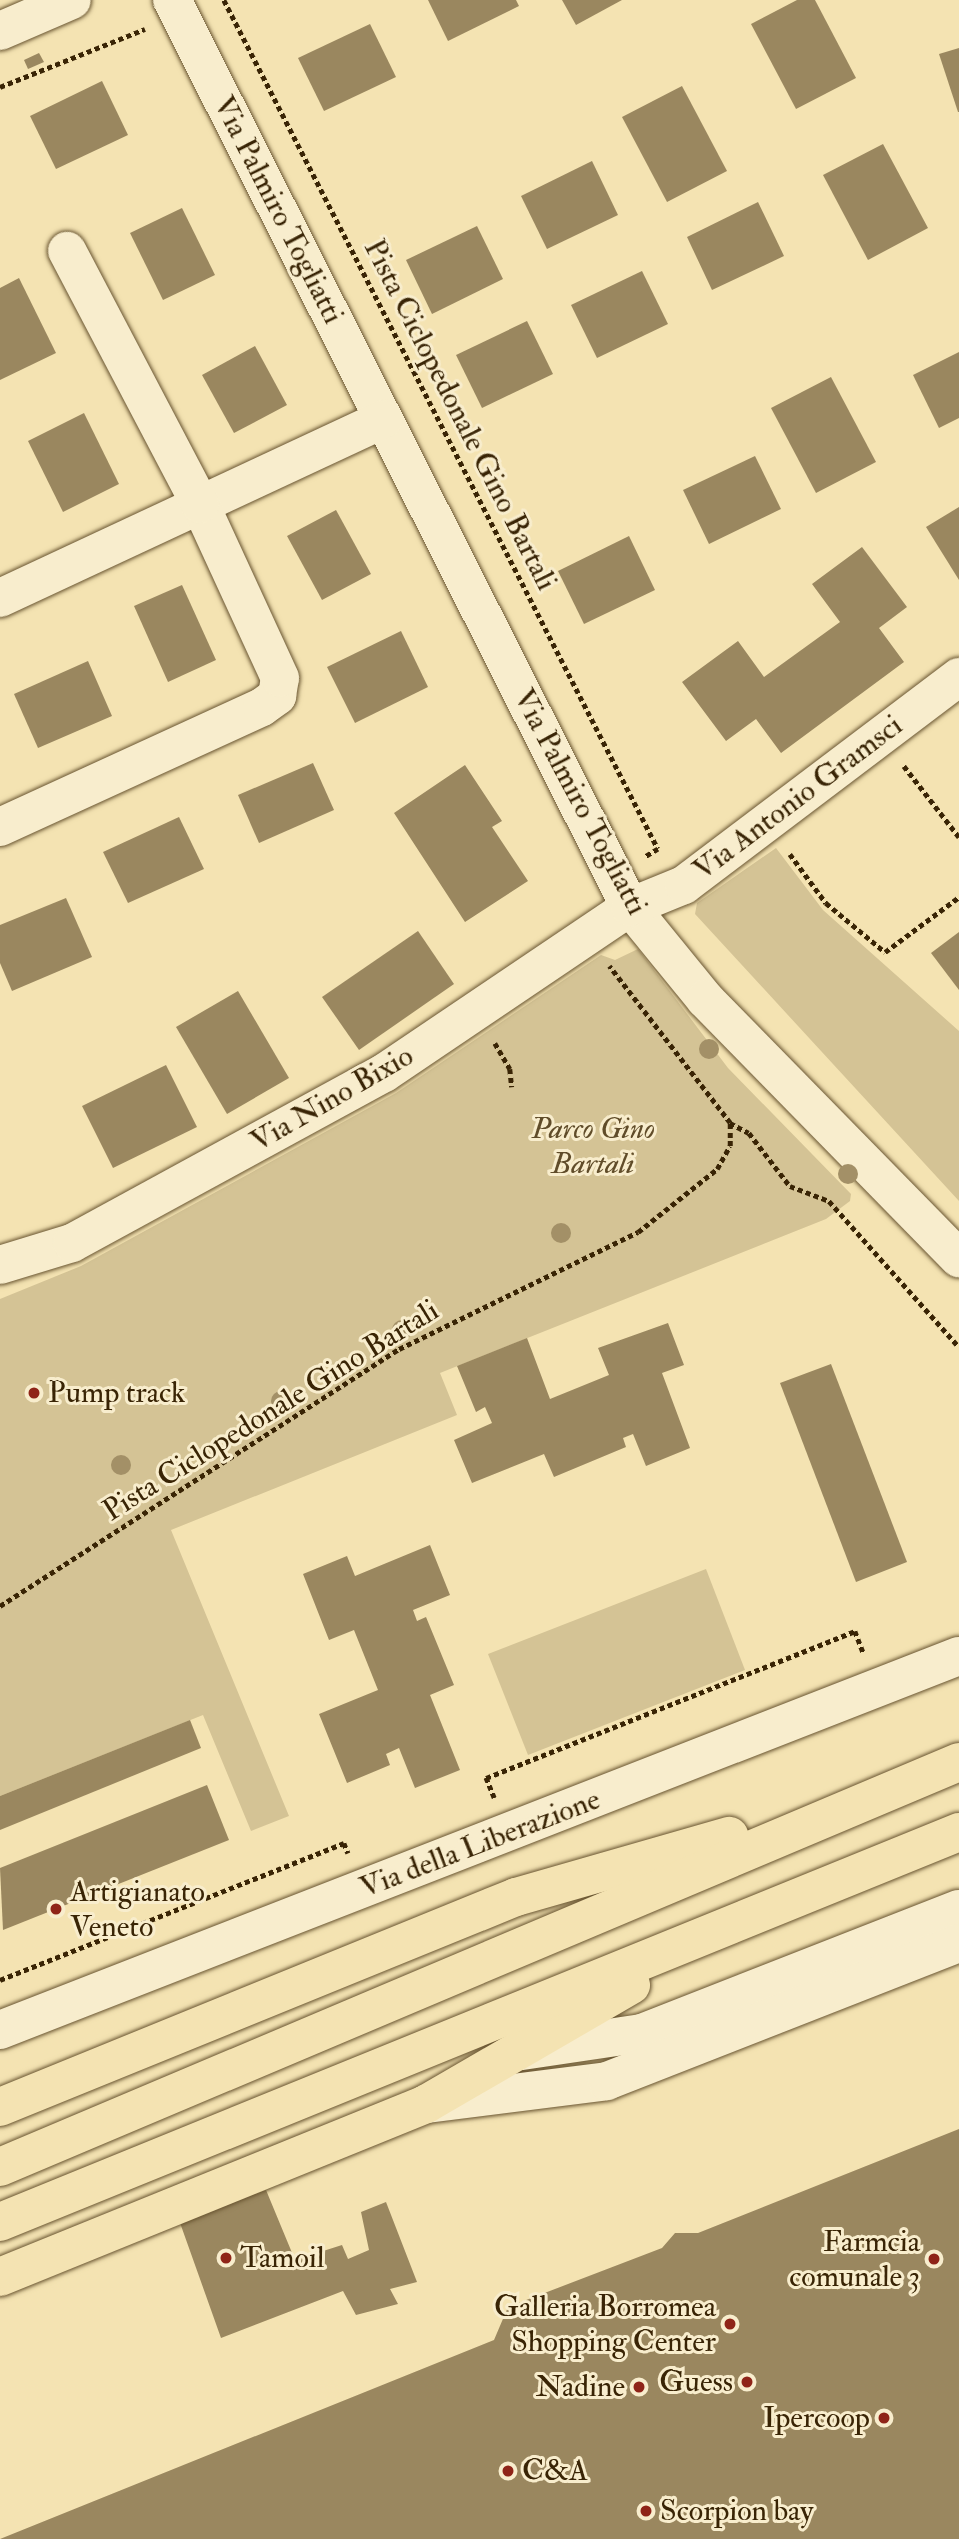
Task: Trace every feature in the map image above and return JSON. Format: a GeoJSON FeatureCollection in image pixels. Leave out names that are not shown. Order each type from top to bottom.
{"type":"FeatureCollection","features":[{"type":"Feature","properties":{"kind":"main road"},"geometry":{"type":"LineString","coordinates":[[0,2167],[959,1762]]}},
{"type":"Feature","properties":{"kind":"main road"},"geometry":{"type":"LineString","coordinates":[[0,2107],[516,1897],[879,1794]]}},
{"type":"Feature","properties":{"kind":"main road"},"geometry":{"type":"LineString","coordinates":[[0,2222],[959,1832]]}},
{"type":"Feature","properties":{"kind":"main road"},"geometry":{"type":"LineString","coordinates":[[0,2277],[426,2104],[522,2051],[732,1924]]}},
{"type":"Feature","properties":{"kind":"street"},"geometry":{"type":"LineString","coordinates":[[0,31],[72,0]]}},
{"type":"Feature","properties":{"kind":"street","name":"Via Palmiro Togliatti"},"geometry":{"type":"LineString","coordinates":[[176,8],[630,907],[705,999],[959,1258]]}},
{"type":"Feature","properties":{"kind":"street"},"geometry":{"type":"LineString","coordinates":[[0,827],[277,696],[274,654],[200,504],[67,251]]}},
{"type":"Feature","properties":{"kind":"street"},"geometry":{"type":"LineString","coordinates":[[0,598],[383,419]]}},
{"type":"Feature","properties":{"kind":"street","name":"Via Antonio Gramsci"},"geometry":{"type":"LineString","coordinates":[[630,907],[684,885],[959,677]]}},
{"type":"Feature","properties":{"kind":"street","name":"Via Nino Bixio"},"geometry":{"type":"LineString","coordinates":[[5,1252],[72,1243],[384,1073],[630,907]]}},
{"type":"Feature","properties":{"kind":"street","name":"Via della Liberazione"},"geometry":{"type":"LineString","coordinates":[[0,2030],[959,1656]]}},
{"type":"Feature","properties":{"kind":"street"},"geometry":{"type":"LineString","coordinates":[[522,2051],[642,2033],[959,1909]]}},
{"type":"Feature","properties":{"kind":"street"},"geometry":{"type":"LineString","coordinates":[[426,2104],[607,2081],[959,1943]]}},
{"type":"Feature","properties":{"kind":"path","name":"Pista Ciclopedonale Gino Bartali"},"geometry":{"type":"LineString","coordinates":[[224,0],[658,849]]}},
{"type":"Feature","properties":{"kind":"path"},"geometry":{"type":"LineString","coordinates":[[0,87],[176,8]]}},
{"type":"Feature","properties":{"kind":"path"},"geometry":{"type":"LineString","coordinates":[[881,734],[959,837]]}},
{"type":"Feature","properties":{"kind":"path"},"geometry":{"type":"LineString","coordinates":[[766,822],[826,903],[885,952],[959,897]]}},
{"type":"Feature","properties":{"kind":"path"},"geometry":{"type":"LineString","coordinates":[[588,936],[730,1123],[749,1133],[790,1186],[829,1201],[959,1347]]}},
{"type":"Feature","properties":{"kind":"path"},"geometry":{"type":"LineString","coordinates":[[475,1011],[510,1069],[512,1087]]}},
{"type":"Feature","properties":{"kind":"path","name":"Pista Ciclopedonale Gino Bartali"},"geometry":{"type":"LineString","coordinates":[[0,1606],[399,1349],[638,1233],[717,1169],[730,1146],[730,1123]]}},
{"type":"Feature","properties":{"kind":"path"},"geometry":{"type":"LineString","coordinates":[[500,1812],[486,1779],[855,1631],[868,1663]]}},
{"type":"Feature","properties":{"kind":"path"},"geometry":{"type":"LineString","coordinates":[[0,1980],[344,1843],[351,1861]]}},
{"type":"Feature","properties":{"kind":"green space"},"geometry":{"type":"Polygon","coordinates":[[[776,848],[823,910],[959,1031],[959,1201],[695,914],[697,903],[776,848]]]}},
{"type":"Feature","properties":{"kind":"green space","name":"Parco Gino Bartali"},"geometry":{"type":"Polygon","coordinates":[[[638,949],[728,1068],[851,1194],[850,1201],[826,1219],[440,1373],[457,1415],[171,1530],[289,1816],[251,1831],[203,1715],[0,1796],[0,1299],[81,1266],[396,1093],[601,955],[615,960],[638,949]]]}},
{"type":"Feature","properties":{"kind":"green space"},"geometry":{"type":"Polygon","coordinates":[[[706,1569],[745,1670],[528,1755],[488,1654],[706,1569]]]}},
{"type":"Feature","properties":{"kind":"building"},"geometry":{"type":"Polygon","coordinates":[[[428,0],[516,0],[519,6],[448,41],[428,0]]]}},
{"type":"Feature","properties":{"kind":"building"},"geometry":{"type":"Polygon","coordinates":[[[562,0],[622,0],[576,25],[562,0]]]}},
{"type":"Feature","properties":{"kind":"building"},"geometry":{"type":"Polygon","coordinates":[[[797,0],[815,0],[856,78],[796,109],[751,24],[797,0]]]}},
{"type":"Feature","properties":{"kind":"building"},"geometry":{"type":"Polygon","coordinates":[[[370,24],[396,77],[324,111],[298,58],[370,24]]]}},
{"type":"Feature","properties":{"kind":"building"},"geometry":{"type":"Polygon","coordinates":[[[959,48],[959,112],[958,112],[939,54],[959,48]]]}},
{"type":"Feature","properties":{"kind":"building"},"geometry":{"type":"Polygon","coordinates":[[[39,53],[44,62],[28,69],[24,60],[39,53]]]}},
{"type":"Feature","properties":{"kind":"building"},"geometry":{"type":"Polygon","coordinates":[[[102,81],[128,135],[56,169],[30,116],[102,81]]]}},
{"type":"Feature","properties":{"kind":"building"},"geometry":{"type":"Polygon","coordinates":[[[682,86],[727,171],[667,202],[622,117],[682,86]]]}},
{"type":"Feature","properties":{"kind":"building"},"geometry":{"type":"Polygon","coordinates":[[[883,144],[928,228],[868,260],[823,175],[883,144]]]}},
{"type":"Feature","properties":{"kind":"building"},"geometry":{"type":"Polygon","coordinates":[[[592,161],[618,215],[547,249],[521,196],[592,161]]]}},
{"type":"Feature","properties":{"kind":"building"},"geometry":{"type":"Polygon","coordinates":[[[758,202],[784,256],[712,290],[687,237],[758,202]]]}},
{"type":"Feature","properties":{"kind":"building"},"geometry":{"type":"Polygon","coordinates":[[[182,208],[215,275],[163,300],[130,233],[182,208]]]}},
{"type":"Feature","properties":{"kind":"building"},"geometry":{"type":"Polygon","coordinates":[[[477,226],[503,279],[432,314],[406,260],[477,226]]]}},
{"type":"Feature","properties":{"kind":"building"},"geometry":{"type":"Polygon","coordinates":[[[642,271],[668,324],[597,358],[571,305],[642,271]]]}},
{"type":"Feature","properties":{"kind":"building"},"geometry":{"type":"Polygon","coordinates":[[[19,278],[56,353],[0,380],[0,288],[19,278]]]}},
{"type":"Feature","properties":{"kind":"building"},"geometry":{"type":"Polygon","coordinates":[[[527,321],[553,374],[482,408],[456,355],[527,321]]]}},
{"type":"Feature","properties":{"kind":"building"},"geometry":{"type":"Polygon","coordinates":[[[255,346],[287,405],[234,433],[202,375],[255,346]]]}},
{"type":"Feature","properties":{"kind":"building"},"geometry":{"type":"Polygon","coordinates":[[[959,352],[959,418],[939,428],[913,375],[959,352]]]}},
{"type":"Feature","properties":{"kind":"building"},"geometry":{"type":"Polygon","coordinates":[[[831,377],[876,462],[816,493],[771,408],[831,377]]]}},
{"type":"Feature","properties":{"kind":"building"},"geometry":{"type":"Polygon","coordinates":[[[84,413],[119,484],[63,512],[28,441],[84,413]]]}},
{"type":"Feature","properties":{"kind":"building"},"geometry":{"type":"Polygon","coordinates":[[[755,456],[781,509],[709,544],[683,490],[755,456]]]}},
{"type":"Feature","properties":{"kind":"building"},"geometry":{"type":"Polygon","coordinates":[[[959,507],[959,580],[926,527],[959,507]]]}},
{"type":"Feature","properties":{"kind":"building"},"geometry":{"type":"Polygon","coordinates":[[[336,510],[371,574],[322,600],[287,536],[336,510]]]}},
{"type":"Feature","properties":{"kind":"building"},"geometry":{"type":"Polygon","coordinates":[[[629,536],[655,590],[584,624],[558,571],[629,536]]]}},
{"type":"Feature","properties":{"kind":"building"},"geometry":{"type":"Polygon","coordinates":[[[862,547],[907,607],[879,628],[904,662],[781,753],[756,719],[726,741],[682,682],[738,641],[764,677],[840,622],[812,584],[862,547]]]}},
{"type":"Feature","properties":{"kind":"building"},"geometry":{"type":"Polygon","coordinates":[[[182,585],[216,660],[168,682],[134,606],[182,585]]]}},
{"type":"Feature","properties":{"kind":"building"},"geometry":{"type":"Polygon","coordinates":[[[401,631],[428,687],[355,723],[327,667],[401,631]]]}},
{"type":"Feature","properties":{"kind":"building"},"geometry":{"type":"Polygon","coordinates":[[[88,661],[112,716],[38,748],[14,694],[88,661]]]}},
{"type":"Feature","properties":{"kind":"building"},"geometry":{"type":"Polygon","coordinates":[[[313,763],[334,810],[259,843],[238,795],[313,763]]]}},
{"type":"Feature","properties":{"kind":"building"},"geometry":{"type":"Polygon","coordinates":[[[465,765],[502,821],[492,827],[528,881],[465,922],[394,813],[465,765]]]}},
{"type":"Feature","properties":{"kind":"building"},"geometry":{"type":"Polygon","coordinates":[[[179,817],[204,869],[128,903],[103,852],[179,817]]]}},
{"type":"Feature","properties":{"kind":"building"},"geometry":{"type":"Polygon","coordinates":[[[66,898],[92,957],[12,991],[0,963],[0,925],[66,898]]]}},
{"type":"Feature","properties":{"kind":"building"},"geometry":{"type":"Polygon","coordinates":[[[418,931],[454,984],[359,1050],[322,997],[418,931]]]}},
{"type":"Feature","properties":{"kind":"building"},"geometry":{"type":"Polygon","coordinates":[[[959,932],[959,990],[931,953],[959,932]]]}},
{"type":"Feature","properties":{"kind":"building"},"geometry":{"type":"Polygon","coordinates":[[[238,991],[289,1078],[227,1114],[176,1027],[238,991]]]}},
{"type":"Feature","properties":{"kind":"building"},"geometry":{"type":"Polygon","coordinates":[[[166,1065],[197,1127],[113,1168],[82,1106],[166,1065]]]}},
{"type":"Feature","properties":{"kind":"building"},"geometry":{"type":"Polygon","coordinates":[[[668,1323],[684,1365],[662,1373],[690,1448],[646,1466],[633,1434],[623,1438],[626,1447],[554,1477],[544,1454],[472,1483],[454,1440],[492,1423],[485,1407],[476,1412],[457,1366],[527,1338],[550,1399],[609,1375],[598,1348],[668,1323]]]}},
{"type":"Feature","properties":{"kind":"building"},"geometry":{"type":"Polygon","coordinates":[[[831,1364],[907,1562],[856,1582],[780,1383],[831,1364]]]}},
{"type":"Feature","properties":{"kind":"building"},"geometry":{"type":"Polygon","coordinates":[[[430,1545],[450,1595],[413,1610],[417,1621],[426,1617],[454,1685],[430,1695],[460,1770],[415,1788],[399,1748],[386,1754],[390,1765],[347,1783],[319,1714],[378,1690],[354,1630],[329,1640],[303,1574],[347,1556],[355,1576],[430,1545]]]}},
{"type":"Feature","properties":{"kind":"building"},"geometry":{"type":"Polygon","coordinates":[[[190,1720],[201,1748],[0,1830],[0,1796],[190,1720]]]}},
{"type":"Feature","properties":{"kind":"building"},"geometry":{"type":"Polygon","coordinates":[[[207,1785],[229,1840],[3,1930],[0,1868],[207,1785]]]}},
{"type":"Feature","properties":{"kind":"building","name":"Galleria Borromea Shopping Center"},"geometry":{"type":"Polygon","coordinates":[[[959,2129],[959,2539],[0,2539],[494,2340],[508,2307],[662,2248],[675,2233],[698,2233],[959,2129]]]}},
{"type":"Feature","properties":{"kind":"building"},"geometry":{"type":"Polygon","coordinates":[[[266,2190],[295,2260],[342,2245],[348,2259],[369,2250],[361,2212],[386,2202],[417,2282],[390,2289],[398,2304],[356,2315],[343,2291],[221,2338],[179,2220],[266,2190]]]}},
{"type":"Feature","properties":{"kind":"place","name":"Pump track"},"geometry":{"type":"Point","coordinates":[34,1393]}},
{"type":"Feature","properties":{"kind":"place","name":"Artigianato Veneto"},"geometry":{"type":"Point","coordinates":[56,1909]}},
{"type":"Feature","properties":{"kind":"place","name":"Tamoil"},"geometry":{"type":"Point","coordinates":[226,2258]}},
{"type":"Feature","properties":{"kind":"place","name":"Farmcia comunale 3"},"geometry":{"type":"Point","coordinates":[934,2259]}},
{"type":"Feature","properties":{"kind":"place","name":"Galleria Borromea Shopping Center"},"geometry":{"type":"Point","coordinates":[730,2324]}},
{"type":"Feature","properties":{"kind":"place","name":"Guess"},"geometry":{"type":"Point","coordinates":[747,2382]}},
{"type":"Feature","properties":{"kind":"place","name":"Nadine"},"geometry":{"type":"Point","coordinates":[639,2387]}},
{"type":"Feature","properties":{"kind":"place","name":"Ipercoop"},"geometry":{"type":"Point","coordinates":[884,2418]}},
{"type":"Feature","properties":{"kind":"place","name":"C&A"},"geometry":{"type":"Point","coordinates":[508,2471]}},
{"type":"Feature","properties":{"kind":"place","name":"Scorpion bay"},"geometry":{"type":"Point","coordinates":[646,2511]}}]}
